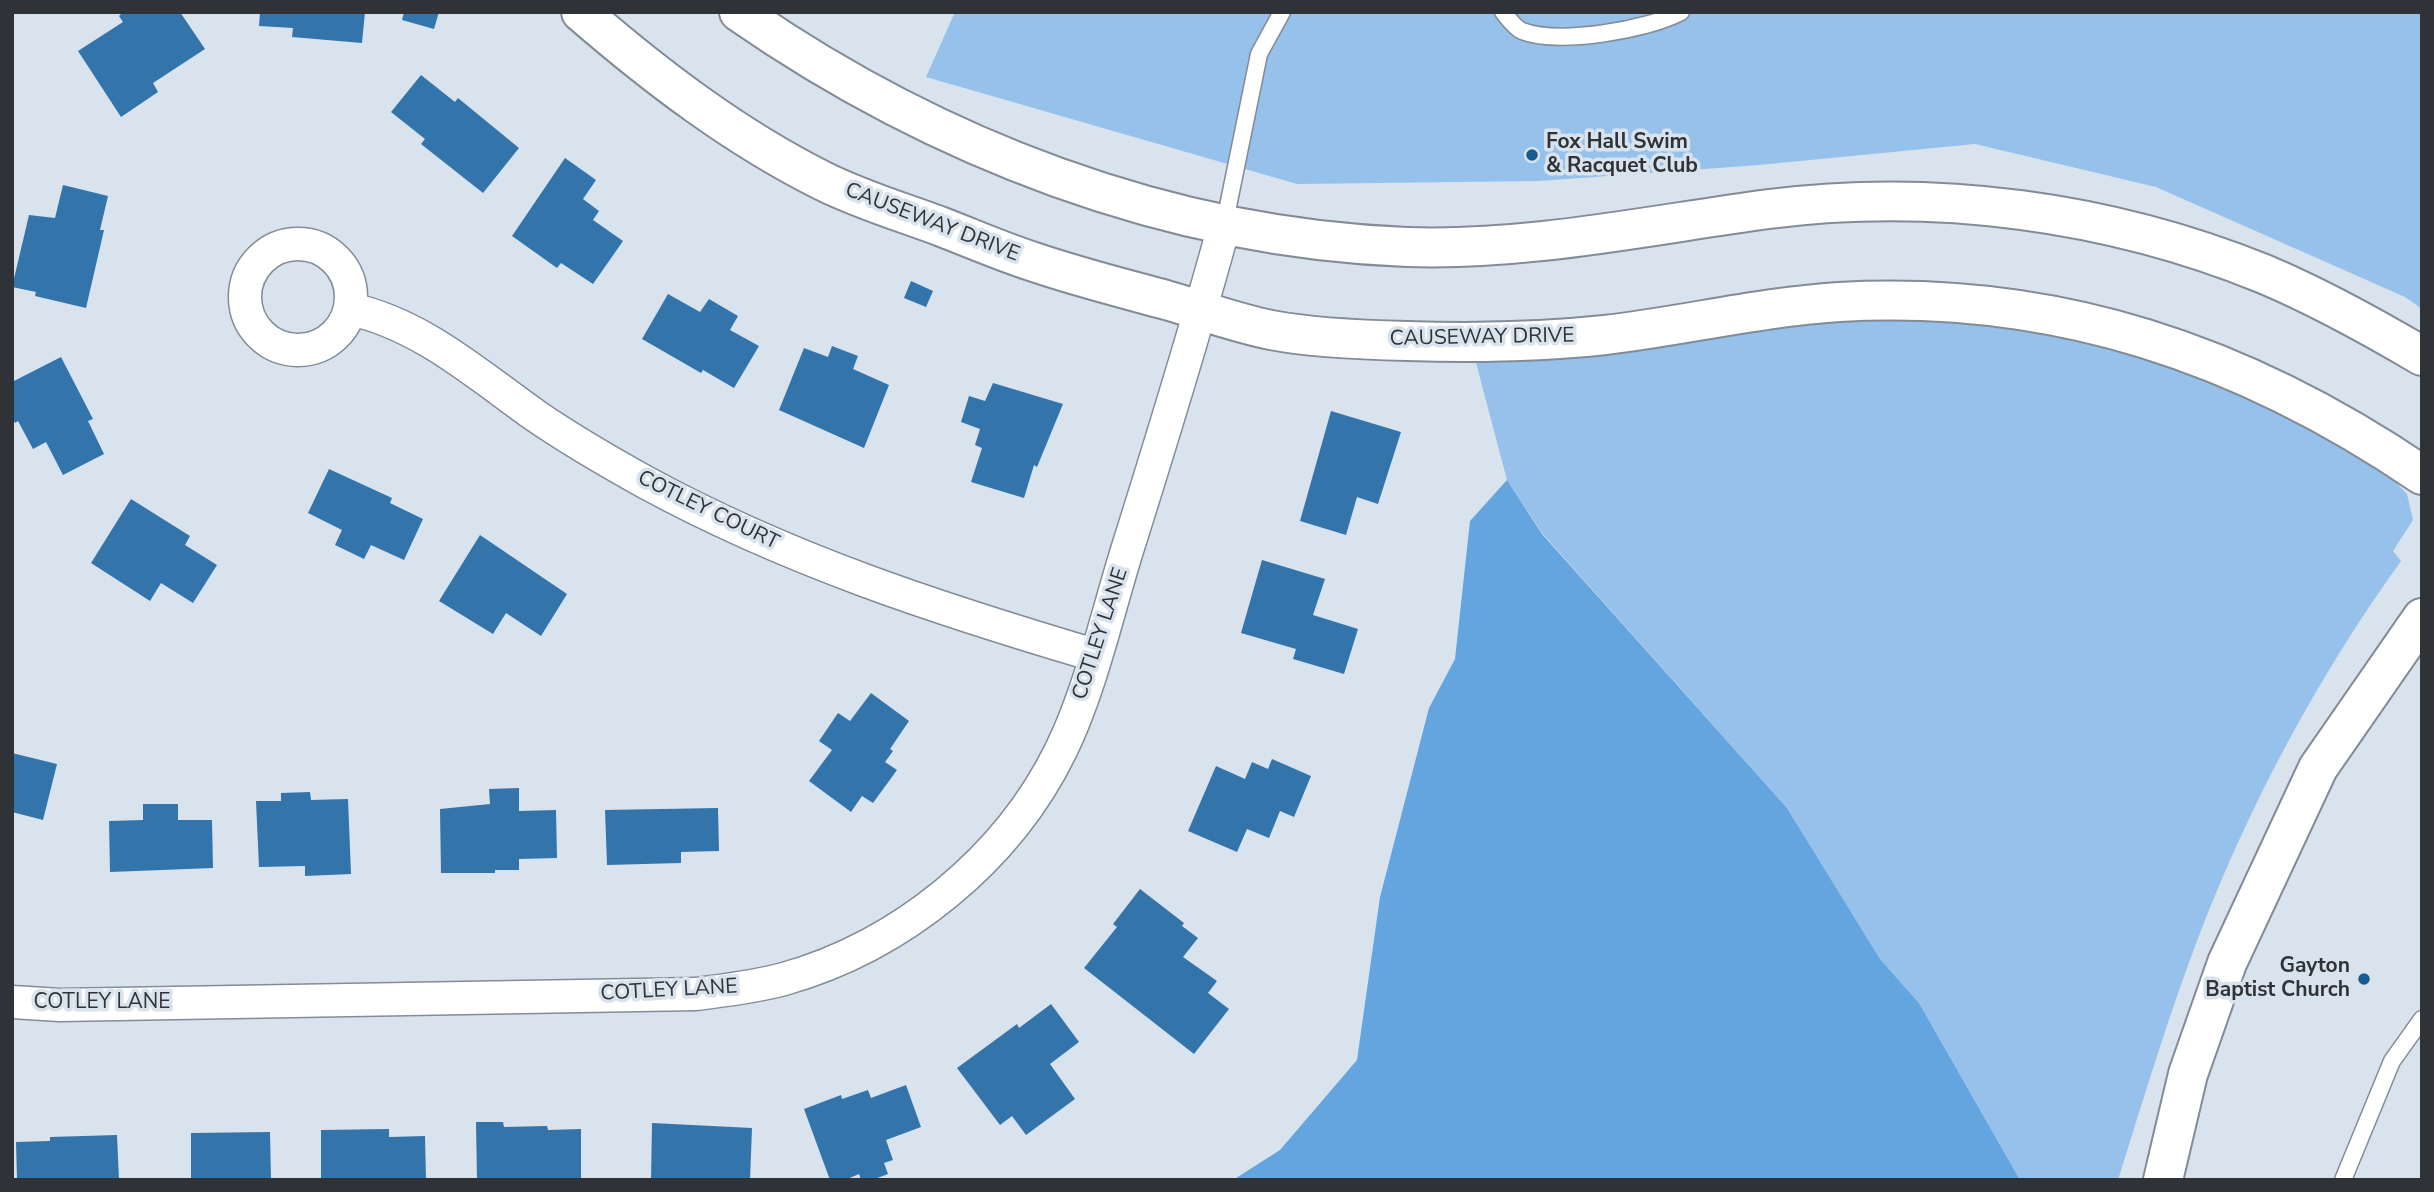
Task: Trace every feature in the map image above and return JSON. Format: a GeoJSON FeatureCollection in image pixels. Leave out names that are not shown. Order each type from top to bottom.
{"type":"FeatureCollection","features":[{"type":"Feature","properties":{"kind":"street","name":"CAUSEWAY DRIVE"},"geometry":{"type":"LineString","coordinates":[[581,12],[632,56],[713,115],[821,180],[881,207],[1033,262],[1272,330],[1403,341],[1515,341],[1605,335],[1787,307],[1843,302],[1956,304],[2032,312],[2095,324],[2175,347],[2240,372],[2316,408],[2422,475]]}},
{"type":"Feature","properties":{"kind":"street"},"geometry":{"type":"LineString","coordinates":[[739,12],[869,95],[959,139],[1023,165],[1224,226],[1336,243],[1413,247],[1594,236],[1772,209],[1873,201],[1961,204],[2063,216],[2180,244],[2287,285],[2343,311],[2422,356]]}},
{"type":"Feature","properties":{"kind":"street","name":"COTLEY LANE"},"geometry":{"type":"LineString","coordinates":[[12,1002],[61,1004],[696,994],[785,979],[833,962],[893,932],[953,888],[993,850],[1032,800],[1060,752],[1094,655],[1201,310],[1224,226]]}},
{"type":"Feature","properties":{"kind":"street","name":"COTLEY COURT"},"geometry":{"type":"LineString","coordinates":[[349,309],[374,314],[433,343],[540,419],[644,481],[729,525],[838,573],[940,610],[1094,655]]}},
{"type":"Feature","properties":{"kind":"street"},"geometry":{"type":"LineString","coordinates":[[2163,1180],[2188,1074],[2227,963],[2318,768],[2422,618]]}},
{"type":"Feature","properties":{"kind":"lane"},"geometry":{"type":"LineString","coordinates":[[1224,226],[1259,54],[1282,12]]}},
{"type":"Feature","properties":{"kind":"lane"},"geometry":{"type":"LineString","coordinates":[[1503,12],[1521,30],[1584,37],[1667,19],[1681,12]]}},
{"type":"Feature","properties":{"kind":"lane"},"geometry":{"type":"LineString","coordinates":[[2343,1180],[2392,1062],[2422,1018]]}},
{"type":"Feature","properties":{"kind":"shaded area","name":"Fox Hall Swim & Racquet Club"},"geometry":{"type":"Polygon","coordinates":[[[955,12],[2422,12],[2422,309],[2405,297],[2156,187],[1975,144],[1759,165],[1539,181],[1297,184],[926,77],[955,12]]]}},
{"type":"Feature","properties":{"kind":"shaded area"},"geometry":{"type":"Polygon","coordinates":[[[1839,314],[2014,323],[2195,368],[2383,469],[2407,494],[2413,520],[2393,551],[2401,561],[2342,649],[2289,740],[2241,835],[2220,884],[2178,994],[2118,1180],[2020,1180],[1919,1003],[1880,959],[1787,808],[1542,533],[1507,480],[1475,359],[1839,314]]]}},
{"type":"Feature","properties":{"kind":"shaded area"},"geometry":{"type":"Polygon","coordinates":[[[1507,480],[1542,534],[1787,808],[1880,959],[1919,1003],[2020,1180],[1233,1180],[1280,1150],[1357,1060],[1380,897],[1429,708],[1455,659],[1470,521],[1507,480]]]}},
{"type":"Feature","properties":{"kind":"building"},"geometry":{"type":"Polygon","coordinates":[[[123,12],[180,12],[205,49],[153,83],[158,92],[121,117],[78,51],[123,22],[119,16],[123,12]]]}},
{"type":"Feature","properties":{"kind":"building"},"geometry":{"type":"Polygon","coordinates":[[[260,12],[365,12],[362,43],[292,37],[293,28],[259,26],[260,12]]]}},
{"type":"Feature","properties":{"kind":"building"},"geometry":{"type":"Polygon","coordinates":[[[404,12],[439,12],[434,29],[402,20],[404,12]]]}},
{"type":"Feature","properties":{"kind":"building"},"geometry":{"type":"Polygon","coordinates":[[[421,75],[455,102],[458,98],[519,148],[483,193],[421,144],[425,139],[391,112],[421,75]]]}},
{"type":"Feature","properties":{"kind":"building"},"geometry":{"type":"Polygon","coordinates":[[[565,158],[596,180],[583,199],[599,211],[593,220],[623,241],[593,284],[561,263],[557,268],[512,236],[565,158]]]}},
{"type":"Feature","properties":{"kind":"building"},"geometry":{"type":"Polygon","coordinates":[[[63,185],[108,196],[100,230],[104,230],[86,308],[35,296],[36,292],[12,287],[29,215],[55,218],[63,185]]]}},
{"type":"Feature","properties":{"kind":"building"},"geometry":{"type":"Polygon","coordinates":[[[911,281],[933,291],[926,307],[904,298],[911,281]]]}},
{"type":"Feature","properties":{"kind":"building"},"geometry":{"type":"Polygon","coordinates":[[[668,294],[700,312],[709,299],[738,316],[730,330],[759,346],[734,388],[703,370],[701,373],[642,339],[668,294]]]}},
{"type":"Feature","properties":{"kind":"building"},"geometry":{"type":"Polygon","coordinates":[[[832,346],[858,356],[853,369],[889,385],[864,448],[779,410],[804,348],[828,357],[832,346]]]}},
{"type":"Feature","properties":{"kind":"building"},"geometry":{"type":"Polygon","coordinates":[[[61,357],[93,419],[88,421],[104,454],[63,475],[46,442],[33,449],[18,421],[15,423],[12,418],[12,382],[61,357]]]}},
{"type":"Feature","properties":{"kind":"building"},"geometry":{"type":"Polygon","coordinates":[[[993,383],[1063,404],[1037,467],[1034,465],[1024,498],[971,482],[982,448],[975,445],[980,429],[961,422],[969,396],[985,401],[993,383]]]}},
{"type":"Feature","properties":{"kind":"building"},"geometry":{"type":"Polygon","coordinates":[[[1331,411],[1401,432],[1378,504],[1357,497],[1346,535],[1300,521],[1331,411]]]}},
{"type":"Feature","properties":{"kind":"building"},"geometry":{"type":"Polygon","coordinates":[[[329,469],[392,498],[390,503],[423,519],[404,560],[371,545],[364,559],[335,545],[342,530],[308,513],[329,469]]]}},
{"type":"Feature","properties":{"kind":"building"},"geometry":{"type":"Polygon","coordinates":[[[131,499],[190,536],[185,545],[217,565],[193,603],[161,583],[150,601],[91,563],[131,499]]]}},
{"type":"Feature","properties":{"kind":"building"},"geometry":{"type":"Polygon","coordinates":[[[480,535],[567,594],[541,636],[506,613],[493,634],[439,601],[480,535]]]}},
{"type":"Feature","properties":{"kind":"building"},"geometry":{"type":"Polygon","coordinates":[[[1262,560],[1325,579],[1313,615],[1358,629],[1344,674],[1293,659],[1296,649],[1241,633],[1262,560]]]}},
{"type":"Feature","properties":{"kind":"building"},"geometry":{"type":"Polygon","coordinates":[[[871,693],[909,721],[890,749],[893,751],[885,762],[897,770],[873,803],[862,796],[851,812],[809,781],[832,750],[819,741],[838,713],[850,721],[871,693]]]}},
{"type":"Feature","properties":{"kind":"building"},"geometry":{"type":"Polygon","coordinates":[[[12,753],[57,764],[43,820],[12,812],[12,753]]]}},
{"type":"Feature","properties":{"kind":"building"},"geometry":{"type":"Polygon","coordinates":[[[1272,759],[1311,776],[1294,817],[1280,811],[1269,838],[1247,829],[1237,852],[1188,831],[1216,766],[1245,779],[1252,762],[1268,769],[1272,759]]]}},
{"type":"Feature","properties":{"kind":"building"},"geometry":{"type":"Polygon","coordinates":[[[519,788],[519,811],[556,810],[557,858],[519,859],[519,870],[441,873],[440,809],[490,804],[489,789],[519,788]]]}},
{"type":"Feature","properties":{"kind":"building"},"geometry":{"type":"Polygon","coordinates":[[[310,792],[311,800],[348,799],[351,874],[305,876],[305,866],[259,867],[256,801],[281,801],[281,793],[310,792]]]}},
{"type":"Feature","properties":{"kind":"building"},"geometry":{"type":"Polygon","coordinates":[[[143,804],[178,804],[178,820],[212,820],[213,868],[110,872],[109,821],[143,820],[143,804]]]}},
{"type":"Feature","properties":{"kind":"building"},"geometry":{"type":"Polygon","coordinates":[[[718,808],[719,851],[681,852],[681,863],[607,865],[605,810],[718,808]]]}},
{"type":"Feature","properties":{"kind":"building"},"geometry":{"type":"Polygon","coordinates":[[[1140,889],[1184,923],[1182,926],[1198,938],[1183,957],[1217,981],[1208,993],[1229,1009],[1194,1054],[1084,968],[1117,927],[1113,924],[1140,889]]]}},
{"type":"Feature","properties":{"kind":"building"},"geometry":{"type":"Polygon","coordinates":[[[1051,1004],[1079,1042],[1050,1064],[1075,1099],[1026,1135],[1012,1116],[1000,1125],[957,1068],[1017,1024],[1019,1028],[1051,1004]]]}},
{"type":"Feature","properties":{"kind":"building"},"geometry":{"type":"Polygon","coordinates":[[[906,1085],[921,1127],[886,1140],[893,1160],[884,1163],[888,1174],[872,1180],[861,1180],[859,1174],[845,1180],[830,1180],[804,1109],[841,1095],[842,1099],[868,1090],[871,1098],[906,1085]]]}},
{"type":"Feature","properties":{"kind":"building"},"geometry":{"type":"Polygon","coordinates":[[[476,1122],[503,1122],[504,1127],[547,1126],[548,1130],[581,1129],[581,1180],[477,1180],[476,1122]]]}},
{"type":"Feature","properties":{"kind":"building"},"geometry":{"type":"Polygon","coordinates":[[[652,1123],[752,1128],[750,1180],[651,1180],[652,1123]]]}},
{"type":"Feature","properties":{"kind":"building"},"geometry":{"type":"Polygon","coordinates":[[[389,1129],[389,1137],[425,1136],[426,1180],[321,1180],[321,1130],[389,1129]]]}},
{"type":"Feature","properties":{"kind":"building"},"geometry":{"type":"Polygon","coordinates":[[[270,1132],[271,1180],[191,1180],[191,1133],[270,1132]]]}},
{"type":"Feature","properties":{"kind":"building"},"geometry":{"type":"Polygon","coordinates":[[[117,1135],[119,1180],[17,1180],[16,1142],[50,1141],[50,1137],[117,1135]]]}},
{"type":"Feature","properties":{"kind":"place","name":"Fox Hall Swim & Racquet Club"},"geometry":{"type":"Point","coordinates":[1532,155]}},
{"type":"Feature","properties":{"kind":"place","name":"Gayton Baptist Church"},"geometry":{"type":"Point","coordinates":[2364,979]}}]}
